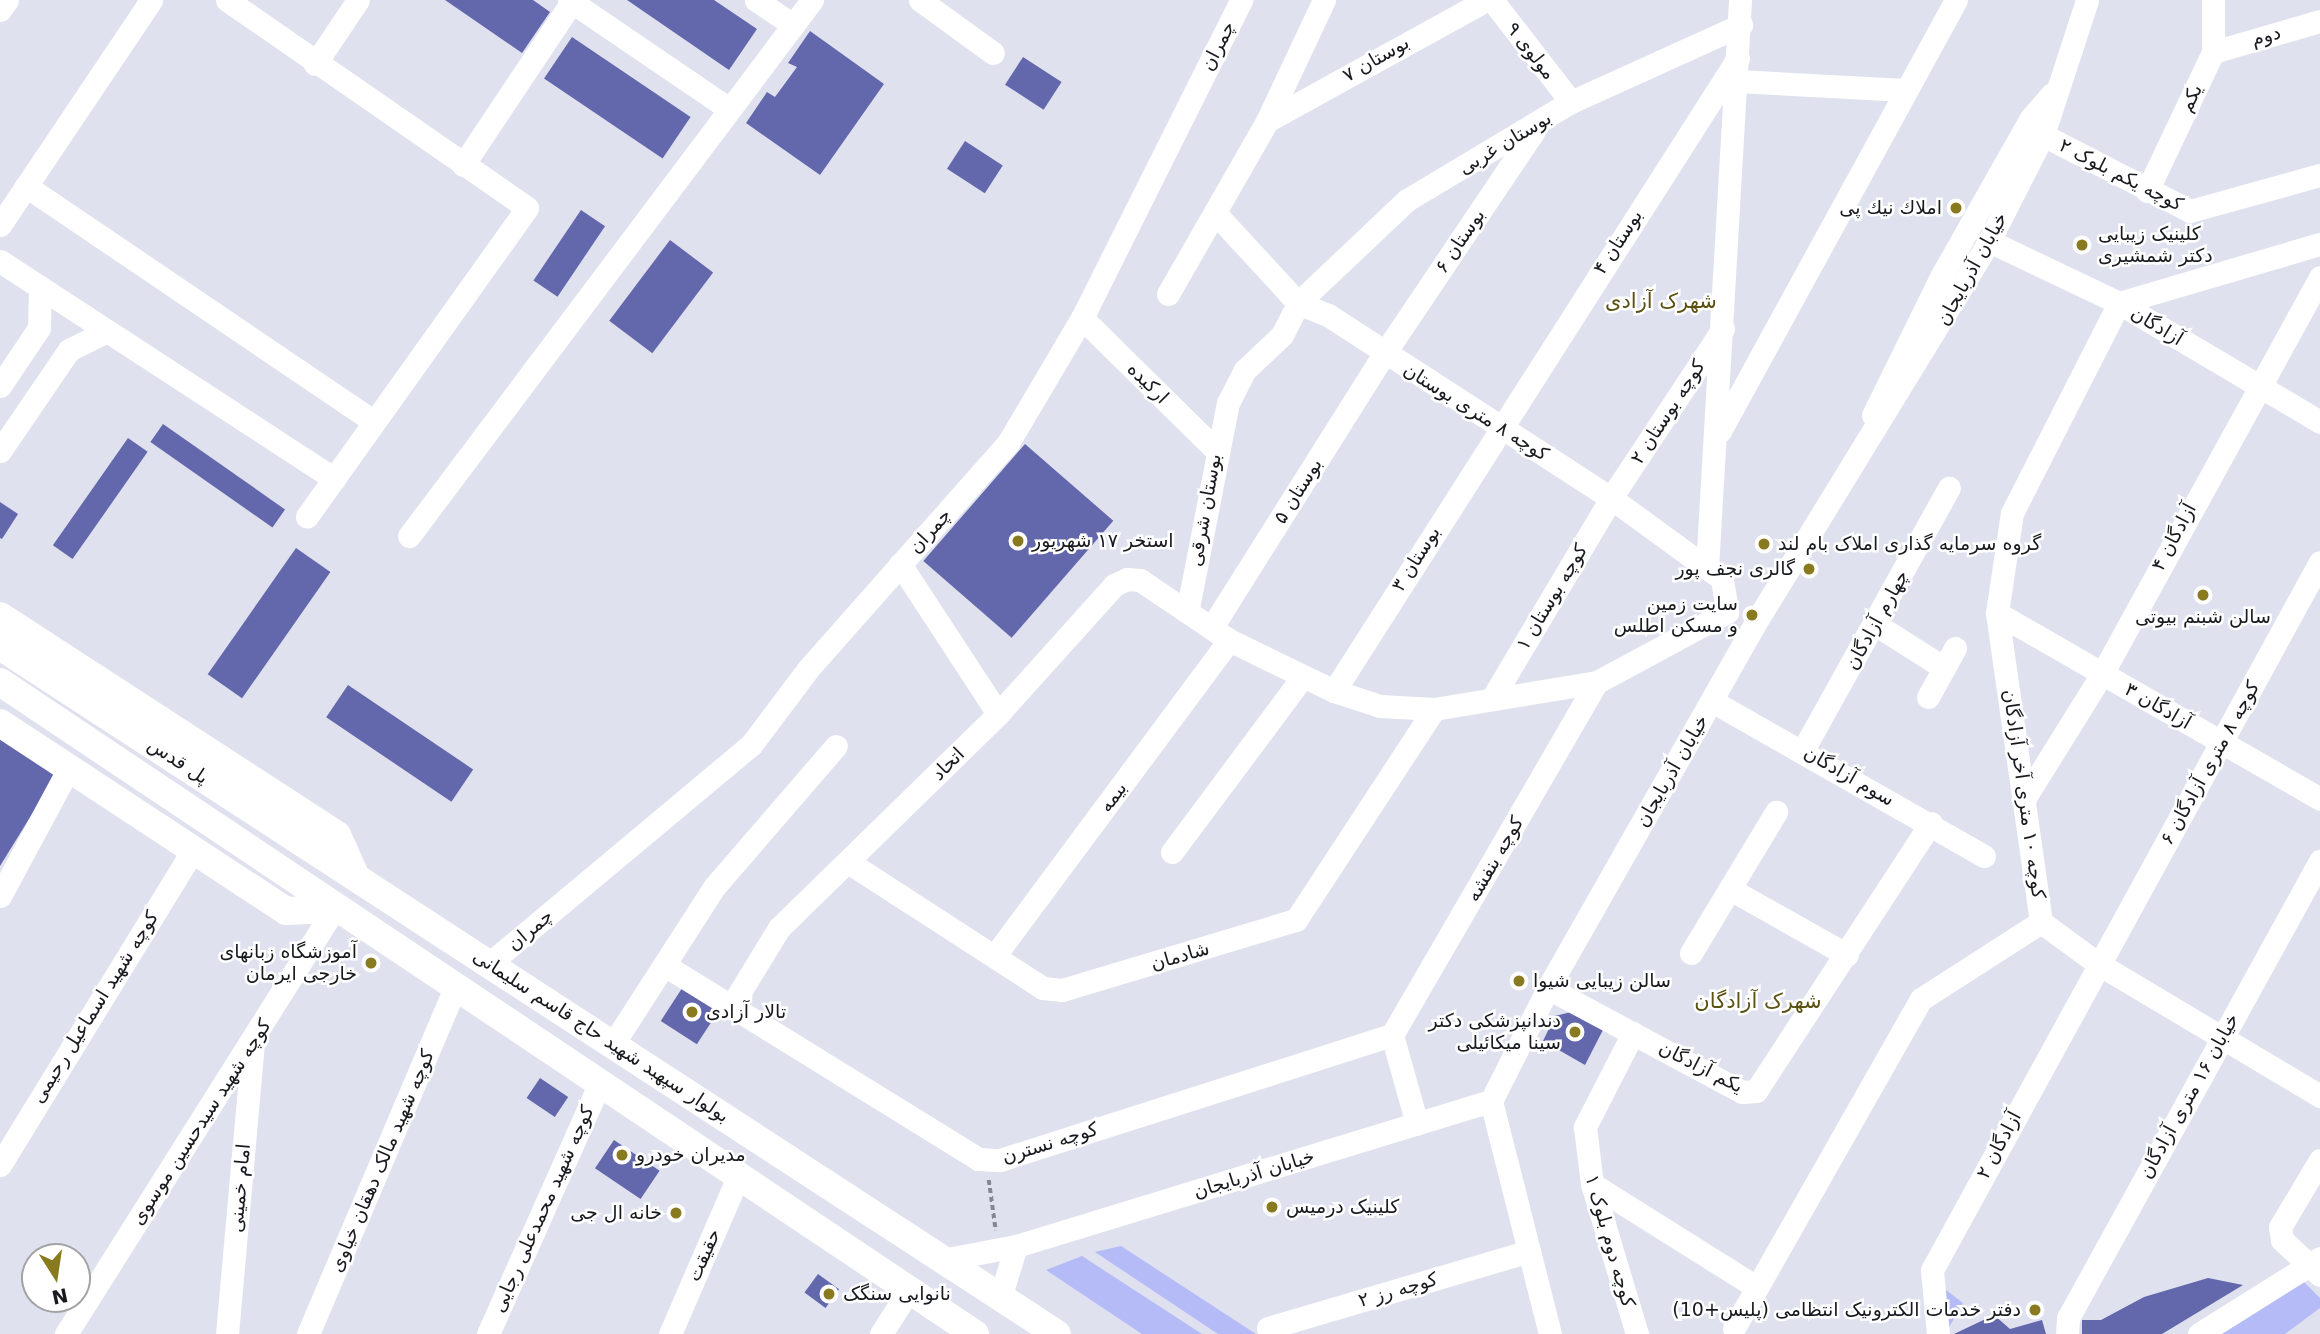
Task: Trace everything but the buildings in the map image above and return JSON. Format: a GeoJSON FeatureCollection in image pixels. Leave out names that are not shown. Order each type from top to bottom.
{"type":"FeatureCollection","features":[{"type":"Feature","properties":{"kind":"main road"},"geometry":{"type":"LineString","coordinates":[[0,616],[337,835],[356,877]]}},
{"type":"Feature","properties":{"kind":"main road","name":"پل قدس"},"geometry":{"type":"LineString","coordinates":[[0,646],[356,877]]}},
{"type":"Feature","properties":{"kind":"main road","name":"پل قدس"},"geometry":{"type":"LineString","coordinates":[[0,682],[334,909]]}},
{"type":"Feature","properties":{"kind":"main road"},"geometry":{"type":"LineString","coordinates":[[0,723],[286,911],[334,909]]}},
{"type":"Feature","properties":{"kind":"main road","name":"بولوار سپهبد شهید حاج قاسم سلیمانی"},"geometry":{"type":"LineString","coordinates":[[356,877],[1057,1334]]}},
{"type":"Feature","properties":{"kind":"main road","name":"بولوار سپهبد شهید حاج قاسم سلیمانی"},"geometry":{"type":"LineString","coordinates":[[334,909],[975,1334]]}},
{"type":"Feature","properties":{"kind":"street"},"geometry":{"type":"LineString","coordinates":[[0,10],[7,0]]}},
{"type":"Feature","properties":{"kind":"street"},"geometry":{"type":"LineString","coordinates":[[0,225],[151,0]]}},
{"type":"Feature","properties":{"kind":"street"},"geometry":{"type":"LineString","coordinates":[[227,0],[315,64],[527,208],[307,516]]}},
{"type":"Feature","properties":{"kind":"street"},"geometry":{"type":"LineString","coordinates":[[315,64],[358,0]]}},
{"type":"Feature","properties":{"kind":"street"},"geometry":{"type":"LineString","coordinates":[[756,0],[793,25]]}},
{"type":"Feature","properties":{"kind":"street"},"geometry":{"type":"LineString","coordinates":[[409,536],[727,108],[812,0]]}},
{"type":"Feature","properties":{"kind":"street"},"geometry":{"type":"LineString","coordinates":[[920,0],[993,52]]}},
{"type":"Feature","properties":{"kind":"street","name":"چمران"},"geometry":{"type":"LineString","coordinates":[[490,963],[751,745],[900,564],[1008,443],[1082,318],[1241,0]]}},
{"type":"Feature","properties":{"kind":"street"},"geometry":{"type":"LineString","coordinates":[[1168,294],[1267,121],[1324,0]]}},
{"type":"Feature","properties":{"kind":"street","name":"بوستان ۷"},"geometry":{"type":"LineString","coordinates":[[1267,121],[1486,0]]}},
{"type":"Feature","properties":{"kind":"street","name":"مولوی ۹"},"geometry":{"type":"LineString","coordinates":[[1492,0],[1571,102]]}},
{"type":"Feature","properties":{"kind":"street"},"geometry":{"type":"LineString","coordinates":[[1707,568],[1724,327],[1741,25],[1740,0]]}},
{"type":"Feature","properties":{"kind":"street"},"geometry":{"type":"LineString","coordinates":[[1717,437],[1956,0]]}},
{"type":"Feature","properties":{"kind":"street","name":"خیابان آذربایجان"},"geometry":{"type":"LineString","coordinates":[[942,1261],[1007,1247],[1491,1101],[1548,988],[1754,625],[1861,446],[1926,353],[1989,241],[2043,135],[2063,81],[2087,0]]}},
{"type":"Feature","properties":{"kind":"street","name":"یکم"},"geometry":{"type":"LineString","coordinates":[[2147,191],[2213,52],[2213,0]]}},
{"type":"Feature","properties":{"kind":"street"},"geometry":{"type":"LineString","coordinates":[[463,164],[571,1],[727,108]]}},
{"type":"Feature","properties":{"kind":"street","name":"دوم"},"geometry":{"type":"LineString","coordinates":[[2213,52],[2320,21]]}},
{"type":"Feature","properties":{"kind":"street","name":"بوستان غربی"},"geometry":{"type":"LineString","coordinates":[[1298,303],[1406,200],[1536,128],[1571,102],[1741,25]]}},
{"type":"Feature","properties":{"kind":"street","name":"بوستان ۴"},"geometry":{"type":"LineString","coordinates":[[1497,427],[1738,58]]}},
{"type":"Feature","properties":{"kind":"street"},"geometry":{"type":"LineString","coordinates":[[1737,81],[1905,90]]}},
{"type":"Feature","properties":{"kind":"street","name":"خیابان آذربایجان"},"geometry":{"type":"LineString","coordinates":[[1861,446],[1942,275],[2031,118],[2063,81]]}},
{"type":"Feature","properties":{"kind":"street","name":"بوستان ۶"},"geometry":{"type":"LineString","coordinates":[[1384,354],[1536,128]]}},
{"type":"Feature","properties":{"kind":"street","name":"کوچه یکم بلوک ۲"},"geometry":{"type":"LineString","coordinates":[[2043,135],[2190,211],[2320,175]]}},
{"type":"Feature","properties":{"kind":"street"},"geometry":{"type":"LineString","coordinates":[[26,186],[374,422]]}},
{"type":"Feature","properties":{"kind":"street","name":"کوچه ۸ متری بوستان"},"geometry":{"type":"LineString","coordinates":[[1216,214],[1298,303],[1384,354],[1611,498],[1722,579],[1727,612]]}},
{"type":"Feature","properties":{"kind":"street","name":"آزادگان"},"geometry":{"type":"LineString","coordinates":[[1989,241],[2119,303],[2320,422]]}},
{"type":"Feature","properties":{"kind":"street"},"geometry":{"type":"LineString","coordinates":[[2119,303],[2320,244]]}},
{"type":"Feature","properties":{"kind":"street"},"geometry":{"type":"LineString","coordinates":[[0,261],[334,479]]}},
{"type":"Feature","properties":{"kind":"street","name":"آزادگان ۴"},"geometry":{"type":"LineString","coordinates":[[2026,796],[2102,674],[2320,277]]}},
{"type":"Feature","properties":{"kind":"street"},"geometry":{"type":"LineString","coordinates":[[0,386],[40,328],[40,287]]}},
{"type":"Feature","properties":{"kind":"street","name":"بوستان شرقی"},"geometry":{"type":"LineString","coordinates":[[1188,608],[1215,449],[1245,370],[1282,335],[1298,303]]}},
{"type":"Feature","properties":{"kind":"street","name":"کوچه ۱۰ متری آخر آزادگان"},"geometry":{"type":"LineString","coordinates":[[1734,1328],[1921,999],[2041,922],[2026,796],[1997,613],[2012,513],[2119,303]]}},
{"type":"Feature","properties":{"kind":"street","name":"ارکیده"},"geometry":{"type":"LineString","coordinates":[[1082,318],[1215,449]]}},
{"type":"Feature","properties":{"kind":"street","name":"کوچه بوستان ۲"},"geometry":{"type":"LineString","coordinates":[[1611,498],[1724,327]]}},
{"type":"Feature","properties":{"kind":"street"},"geometry":{"type":"LineString","coordinates":[[0,451],[69,350],[107,331]]}},
{"type":"Feature","properties":{"kind":"street","name":"بوستان ۵"},"geometry":{"type":"LineString","coordinates":[[1221,634],[1384,354]]}},
{"type":"Feature","properties":{"kind":"street","name":"بوستان ۳"},"geometry":{"type":"LineString","coordinates":[[1334,691],[1497,427]]}},
{"type":"Feature","properties":{"kind":"street","name":"چهارم آزادگان"},"geometry":{"type":"LineString","coordinates":[[1803,750],[1949,488]]}},
{"type":"Feature","properties":{"kind":"street","name":"کوچه بوستان ۱"},"geometry":{"type":"LineString","coordinates":[[1493,696],[1611,498]]}},
{"type":"Feature","properties":{"kind":"street","name":"کوچه ۸ متری آزادگان ۶"},"geometry":{"type":"LineString","coordinates":[[2097,963],[2222,743],[2320,562]]}},
{"type":"Feature","properties":{"kind":"street"},"geometry":{"type":"LineString","coordinates":[[900,564],[998,714]]}},
{"type":"Feature","properties":{"kind":"street","name":"اتحاد"},"geometry":{"type":"LineString","coordinates":[[732,1005],[779,928],[998,714],[1114,585],[1140,580],[1188,608]]}},
{"type":"Feature","properties":{"kind":"street"},"geometry":{"type":"LineString","coordinates":[[1188,608],[1221,634],[1334,691],[1380,706],[1434,709],[1493,696],[1597,682],[1727,612],[1754,625]]}},
{"type":"Feature","properties":{"kind":"street","name":"آزادگان ۳"},"geometry":{"type":"LineString","coordinates":[[1997,613],[2320,799]]}},
{"type":"Feature","properties":{"kind":"street"},"geometry":{"type":"LineString","coordinates":[[1875,624],[1944,668]]}},
{"type":"Feature","properties":{"kind":"street","name":"بیمه"},"geometry":{"type":"LineString","coordinates":[[996,954],[1221,634]]}},
{"type":"Feature","properties":{"kind":"street"},"geometry":{"type":"LineString","coordinates":[[1928,697],[1955,648]]}},
{"type":"Feature","properties":{"kind":"street"},"geometry":{"type":"LineString","coordinates":[[1172,852],[1303,676]]}},
{"type":"Feature","properties":{"kind":"street","name":"کوچه بنفشه"},"geometry":{"type":"LineString","coordinates":[[1392,1035],[1597,682]]}},
{"type":"Feature","properties":{"kind":"street","name":"سوم آزادگان"},"geometry":{"type":"LineString","coordinates":[[1712,701],[1803,750],[1984,856]]}},
{"type":"Feature","properties":{"kind":"street","name":"شادمان"},"geometry":{"type":"LineString","coordinates":[[848,862],[1052,992],[1296,920],[1434,709]]}},
{"type":"Feature","properties":{"kind":"street"},"geometry":{"type":"LineString","coordinates":[[613,1044],[666,966],[715,886],[836,746]]}},
{"type":"Feature","properties":{"kind":"street"},"geometry":{"type":"LineString","coordinates":[[0,896],[69,768]]}},
{"type":"Feature","properties":{"kind":"street"},"geometry":{"type":"LineString","coordinates":[[1691,953],[1776,812]]}},
{"type":"Feature","properties":{"kind":"street","name":"یکم آزادگان"},"geometry":{"type":"LineString","coordinates":[[1548,988],[1742,1092],[1756,1091],[1931,823]]}},
{"type":"Feature","properties":{"kind":"street","name":"کوچه شهید اسماعیل رحیمی"},"geometry":{"type":"LineString","coordinates":[[0,1165],[193,850]]}},
{"type":"Feature","properties":{"kind":"street","name":"خیابان ۱۶ متری آزادگان"},"geometry":{"type":"LineString","coordinates":[[2067,1334],[2068,1318],[2220,1038],[2320,861]]}},
{"type":"Feature","properties":{"kind":"street"},"geometry":{"type":"LineString","coordinates":[[1730,889],[1847,955]]}},
{"type":"Feature","properties":{"kind":"street","name":"کوچه شهید سیدحسین موسوی"},"geometry":{"type":"LineString","coordinates":[[66,1334],[254,1041],[334,909]]}},
{"type":"Feature","properties":{"kind":"street"},"geometry":{"type":"LineString","coordinates":[[2041,922],[2097,963],[2320,1096]]}},
{"type":"Feature","properties":{"kind":"street","name":"آزادگان ۲"},"geometry":{"type":"LineString","coordinates":[[1938,1334],[1932,1270],[2097,963]]}},
{"type":"Feature","properties":{"kind":"street","name":"کوچه نسترن"},"geometry":{"type":"LineString","coordinates":[[666,966],[987,1160],[1392,1035]]}},
{"type":"Feature","properties":{"kind":"street","name":"کوچه شهید مالک دهقان‌ خیاوی"},"geometry":{"type":"LineString","coordinates":[[308,1334],[455,988]]}},
{"type":"Feature","properties":{"kind":"street","name":"کوچه دوم بلوک ۱"},"geometry":{"type":"LineString","coordinates":[[1633,1032],[1585,1127],[1592,1184],[1637,1334]]}},
{"type":"Feature","properties":{"kind":"street"},"geometry":{"type":"LineString","coordinates":[[1392,1035],[1417,1124]]}},
{"type":"Feature","properties":{"kind":"street","name":"امام خمینی"},"geometry":{"type":"LineString","coordinates":[[226,1334],[254,1041]]}},
{"type":"Feature","properties":{"kind":"street","name":"کوچه شهید محمدعلی رجایی"},"geometry":{"type":"LineString","coordinates":[[488,1334],[599,1085]]}},
{"type":"Feature","properties":{"kind":"street"},"geometry":{"type":"LineString","coordinates":[[1491,1101],[1550,1334]]}},
{"type":"Feature","properties":{"kind":"street"},"geometry":{"type":"LineString","coordinates":[[2199,1334],[2316,1267],[2282,1240],[2280,1227],[2320,1160]]}},
{"type":"Feature","properties":{"kind":"street","name":"حقیقت"},"geometry":{"type":"LineString","coordinates":[[670,1334],[738,1177]]}},
{"type":"Feature","properties":{"kind":"street"},"geometry":{"type":"LineString","coordinates":[[1592,1184],[1756,1287]]}},
{"type":"Feature","properties":{"kind":"street"},"geometry":{"type":"LineString","coordinates":[[1000,1297],[1007,1247]]}},
{"type":"Feature","properties":{"kind":"street","name":"کوچه رز ۲"},"geometry":{"type":"LineString","coordinates":[[1268,1328],[1529,1251]]}},
{"type":"Feature","properties":{"kind":"street"},"geometry":{"type":"LineString","coordinates":[[881,1334],[909,1290]]}},
{"type":"Feature","properties":{"kind":"path"},"geometry":{"type":"LineString","coordinates":[[987,1160],[1007,1247]]}},
{"type":"Feature","properties":{"kind":"shaded area"},"geometry":{"type":"Polygon","coordinates":[[[1121,1246],[1256,1334],[1218,1334],[1095,1252],[1121,1246]]]}},
{"type":"Feature","properties":{"kind":"shaded area"},"geometry":{"type":"Polygon","coordinates":[[[1082,1256],[1202,1334],[1142,1334],[1046,1270],[1082,1256]]]}},
{"type":"Feature","properties":{"kind":"shaded area"},"geometry":{"type":"Polygon","coordinates":[[[2301,1279],[2320,1298],[2320,1308],[2285,1334],[2215,1334],[2301,1279]]]}},
{"type":"Feature","properties":{"kind":"shaded area"},"geometry":{"type":"Polygon","coordinates":[[[1942,1287],[1963,1303],[1948,1329],[1942,1287]]]}},
{"type":"Feature","properties":{"kind":"place","name":"املاك نيك پى"},"geometry":{"type":"Point","coordinates":[1956,208]}},
{"type":"Feature","properties":{"kind":"place","name":"کلینیک زیبایی دکتر شمشیری"},"geometry":{"type":"Point","coordinates":[2082,245]}},
{"type":"Feature","properties":{"kind":"place","name":"استخر ١٧ شهریور"},"geometry":{"type":"Point","coordinates":[1018,541]}},
{"type":"Feature","properties":{"kind":"place","name":"گروه سرمایه گذاری املاک بام لند"},"geometry":{"type":"Point","coordinates":[1764,544]}},
{"type":"Feature","properties":{"kind":"place","name":"گالری نجف پور"},"geometry":{"type":"Point","coordinates":[1809,569]}},
{"type":"Feature","properties":{"kind":"place","name":"سالن شبنم بیوتی"},"geometry":{"type":"Point","coordinates":[2203,595]}},
{"type":"Feature","properties":{"kind":"place","name":"سایت زمین و مسکن اطلس"},"geometry":{"type":"Point","coordinates":[1752,615]}},
{"type":"Feature","properties":{"kind":"place","name":"آموزشگاه زبانهای خارجی ایرمان"},"geometry":{"type":"Point","coordinates":[371,963]}},
{"type":"Feature","properties":{"kind":"place","name":"سالن زیبایی شیوا"},"geometry":{"type":"Point","coordinates":[1519,981]}},
{"type":"Feature","properties":{"kind":"place","name":"تالار آزادی"},"geometry":{"type":"Point","coordinates":[692,1012]}},
{"type":"Feature","properties":{"kind":"place","name":"دندانپزشکی دکتر سینا میکائیلی"},"geometry":{"type":"Point","coordinates":[1575,1032]}},
{"type":"Feature","properties":{"kind":"place","name":"مدیران خودرو"},"geometry":{"type":"Point","coordinates":[622,1155]}},
{"type":"Feature","properties":{"kind":"place","name":"کلینیک درمیس"},"geometry":{"type":"Point","coordinates":[1272,1207]}},
{"type":"Feature","properties":{"kind":"place","name":"خانه ال جی"},"geometry":{"type":"Point","coordinates":[676,1213]}},
{"type":"Feature","properties":{"kind":"place","name":"نانوایی سنگک"},"geometry":{"type":"Point","coordinates":[829,1294]}},
{"type":"Feature","properties":{"kind":"place","name":"دفتر خدمات الکترونیک انتظامی (پلیس+10)"},"geometry":{"type":"Point","coordinates":[2035,1310]}},
{"type":"Feature","properties":{"kind":"district","name":"شهرک آزادی"},"geometry":{"type":"Point","coordinates":[1661,301]}},
{"type":"Feature","properties":{"kind":"district","name":"شهرک آزادگان"},"geometry":{"type":"Point","coordinates":[1758,1001]}}]}
